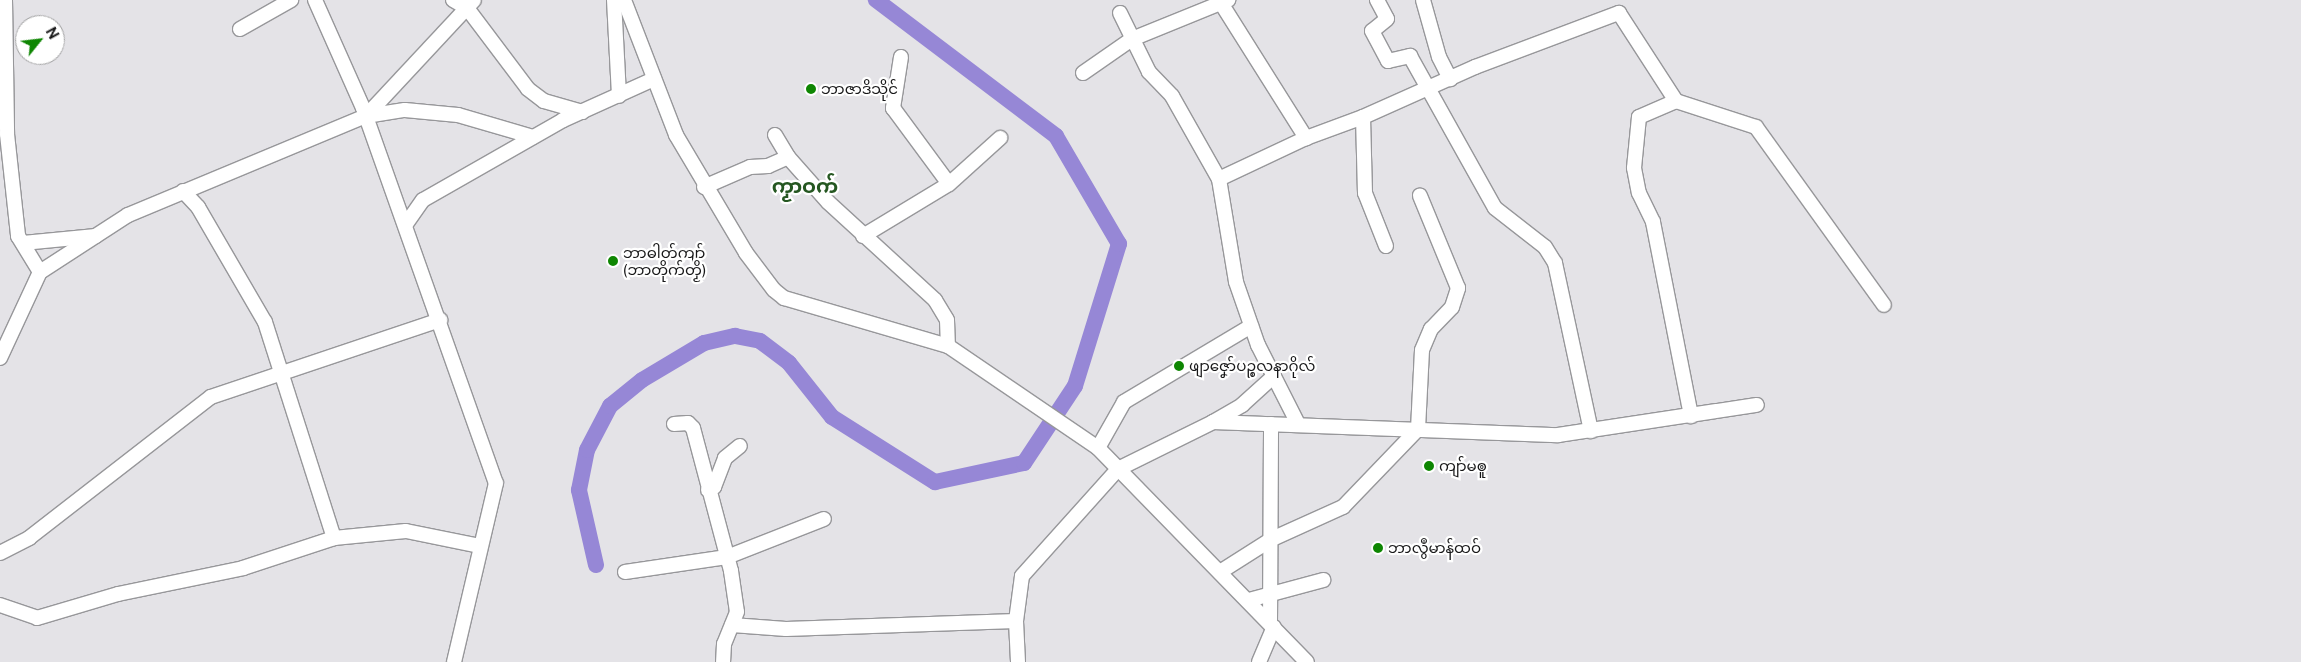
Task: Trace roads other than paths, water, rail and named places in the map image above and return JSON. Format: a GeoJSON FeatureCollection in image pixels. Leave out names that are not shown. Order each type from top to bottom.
{"type":"FeatureCollection","features":[{"type":"Feature","properties":{"kind":"street"},"geometry":{"type":"LineString","coordinates":[[5,0],[3,108],[18,236],[40,272]]}},
{"type":"Feature","properties":{"kind":"street"},"geometry":{"type":"LineString","coordinates":[[240,29],[291,0]]}},
{"type":"Feature","properties":{"kind":"street"},"geometry":{"type":"LineString","coordinates":[[315,0],[366,116],[406,224],[496,483],[454,662]]}},
{"type":"Feature","properties":{"kind":"street"},"geometry":{"type":"LineString","coordinates":[[453,0],[470,4],[528,89],[544,101],[583,112]]}},
{"type":"Feature","properties":{"kind":"street"},"geometry":{"type":"LineString","coordinates":[[614,0],[619,96]]}},
{"type":"Feature","properties":{"kind":"street"},"geometry":{"type":"LineString","coordinates":[[624,0],[676,135],[704,187],[766,282],[784,298],[948,346],[1098,448],[1307,662]]}},
{"type":"Feature","properties":{"kind":"street"},"geometry":{"type":"LineString","coordinates":[[1377,0],[1387,19],[1372,31],[1388,61],[1410,56],[1426,91],[1495,208],[1545,247],[1555,263],[1591,430]]}},
{"type":"Feature","properties":{"kind":"street"},"geometry":{"type":"LineString","coordinates":[[1423,0],[1439,58],[1450,79]]}},
{"type":"Feature","properties":{"kind":"street"},"geometry":{"type":"LineString","coordinates":[[1083,74],[1132,39],[1224,1],[1306,138]]}},
{"type":"Feature","properties":{"kind":"street"},"geometry":{"type":"LineString","coordinates":[[366,116],[470,4]]}},
{"type":"Feature","properties":{"kind":"street"},"geometry":{"type":"LineString","coordinates":[[1120,12],[1153,78],[1163,82],[1188,120],[1219,179],[1236,282],[1251,326],[1298,424]]}},
{"type":"Feature","properties":{"kind":"street"},"geometry":{"type":"LineString","coordinates":[[1219,179],[1306,138],[1363,117],[1450,79],[1619,13],[1676,101],[1756,127],[1884,305]]}},
{"type":"Feature","properties":{"kind":"street"},"geometry":{"type":"LineString","coordinates":[[901,57],[893,108],[949,184]]}},
{"type":"Feature","properties":{"kind":"street"},"geometry":{"type":"LineString","coordinates":[[406,224],[423,200],[532,138],[654,79]]}},
{"type":"Feature","properties":{"kind":"street"},"geometry":{"type":"LineString","coordinates":[[1676,101],[1639,117],[1634,168],[1639,193],[1652,222],[1691,416]]}},
{"type":"Feature","properties":{"kind":"street"},"geometry":{"type":"LineString","coordinates":[[0,358],[40,272],[128,216],[183,191],[366,116],[406,110],[458,115],[532,138]]}},
{"type":"Feature","properties":{"kind":"street"},"geometry":{"type":"LineString","coordinates":[[1363,117],[1365,193],[1386,246]]}},
{"type":"Feature","properties":{"kind":"street"},"geometry":{"type":"LineString","coordinates":[[775,135],[788,157],[864,236],[935,300],[948,320],[948,346]]}},
{"type":"Feature","properties":{"kind":"street"},"geometry":{"type":"LineString","coordinates":[[864,236],[949,184],[1000,138]]}},
{"type":"Feature","properties":{"kind":"street"},"geometry":{"type":"LineString","coordinates":[[704,187],[750,167],[768,166],[788,157]]}},
{"type":"Feature","properties":{"kind":"street"},"geometry":{"type":"LineString","coordinates":[[183,191],[198,207],[264,322],[283,372],[295,426],[334,538]]}},
{"type":"Feature","properties":{"kind":"street"},"geometry":{"type":"LineString","coordinates":[[1220,572],[1272,539],[1343,507],[1418,429],[1422,350],[1432,328],[1452,307],[1458,288],[1420,196]]}},
{"type":"Feature","properties":{"kind":"street"},"geometry":{"type":"LineString","coordinates":[[22,243],[97,236]]}},
{"type":"Feature","properties":{"kind":"street"},"geometry":{"type":"LineString","coordinates":[[0,552],[29,538],[211,397],[440,320]]}},
{"type":"Feature","properties":{"kind":"street"},"geometry":{"type":"LineString","coordinates":[[1098,448],[1124,402],[1251,326]]}},
{"type":"Feature","properties":{"kind":"street"},"geometry":{"type":"LineString","coordinates":[[1018,662],[1016,621],[1022,576],[1118,468],[1213,422],[1242,405],[1274,376]]}},
{"type":"Feature","properties":{"kind":"street"},"geometry":{"type":"LineString","coordinates":[[1213,422],[1558,435],[1757,405]]}},
{"type":"Feature","properties":{"kind":"street"},"geometry":{"type":"LineString","coordinates":[[674,424],[688,423],[693,428],[727,557],[737,612],[723,662]]}},
{"type":"Feature","properties":{"kind":"street"},"geometry":{"type":"LineString","coordinates":[[1259,662],[1272,625],[1272,539],[1268,499],[1271,424]]}},
{"type":"Feature","properties":{"kind":"street"},"geometry":{"type":"LineString","coordinates":[[708,490],[714,487],[725,458],[740,446]]}},
{"type":"Feature","properties":{"kind":"street"},"geometry":{"type":"LineString","coordinates":[[625,572],[727,557],[824,519]]}},
{"type":"Feature","properties":{"kind":"street"},"geometry":{"type":"LineString","coordinates":[[0,605],[37,618],[118,594],[244,568],[334,538],[406,532],[480,546]]}},
{"type":"Feature","properties":{"kind":"street"},"geometry":{"type":"LineString","coordinates":[[1248,600],[1323,580]]}},
{"type":"Feature","properties":{"kind":"street"},"geometry":{"type":"LineString","coordinates":[[732,625],[786,629],[1016,621]]}},
{"type":"Feature","properties":{"kind":"waterway"},"geometry":{"type":"LineString","coordinates":[[596,565],[579,490],[587,450],[610,406],[642,380],[704,343],[735,336],[760,341],[789,363],[832,417],[935,482],[1024,463],[1075,386],[1119,244],[1056,136],[876,0]]}},
{"type":"Feature","properties":{"kind":"place","name":"ဘာဇာဒိသိုင်"},"geometry":{"type":"Point","coordinates":[811,89]}},
{"type":"Feature","properties":{"kind":"place","name":"ဘာဓါတ်ကျာ် (ဘာတိုက်တၟိ)"},"geometry":{"type":"Point","coordinates":[613,261]}},
{"type":"Feature","properties":{"kind":"place","name":"ဖျာဇၞော်ပဉ္စလနာဂိုလ်"},"geometry":{"type":"Point","coordinates":[1179,366]}},
{"type":"Feature","properties":{"kind":"place","name":"ကျာ်မၜူ"},"geometry":{"type":"Point","coordinates":[1429,466]}},
{"type":"Feature","properties":{"kind":"place","name":"ဘာလွဳမာန်ထဝ်"},"geometry":{"type":"Point","coordinates":[1378,548]}},
{"type":"Feature","properties":{"kind":"district","name":"ကၟာဝက်"},"geometry":{"type":"Point","coordinates":[805,186]}}]}
